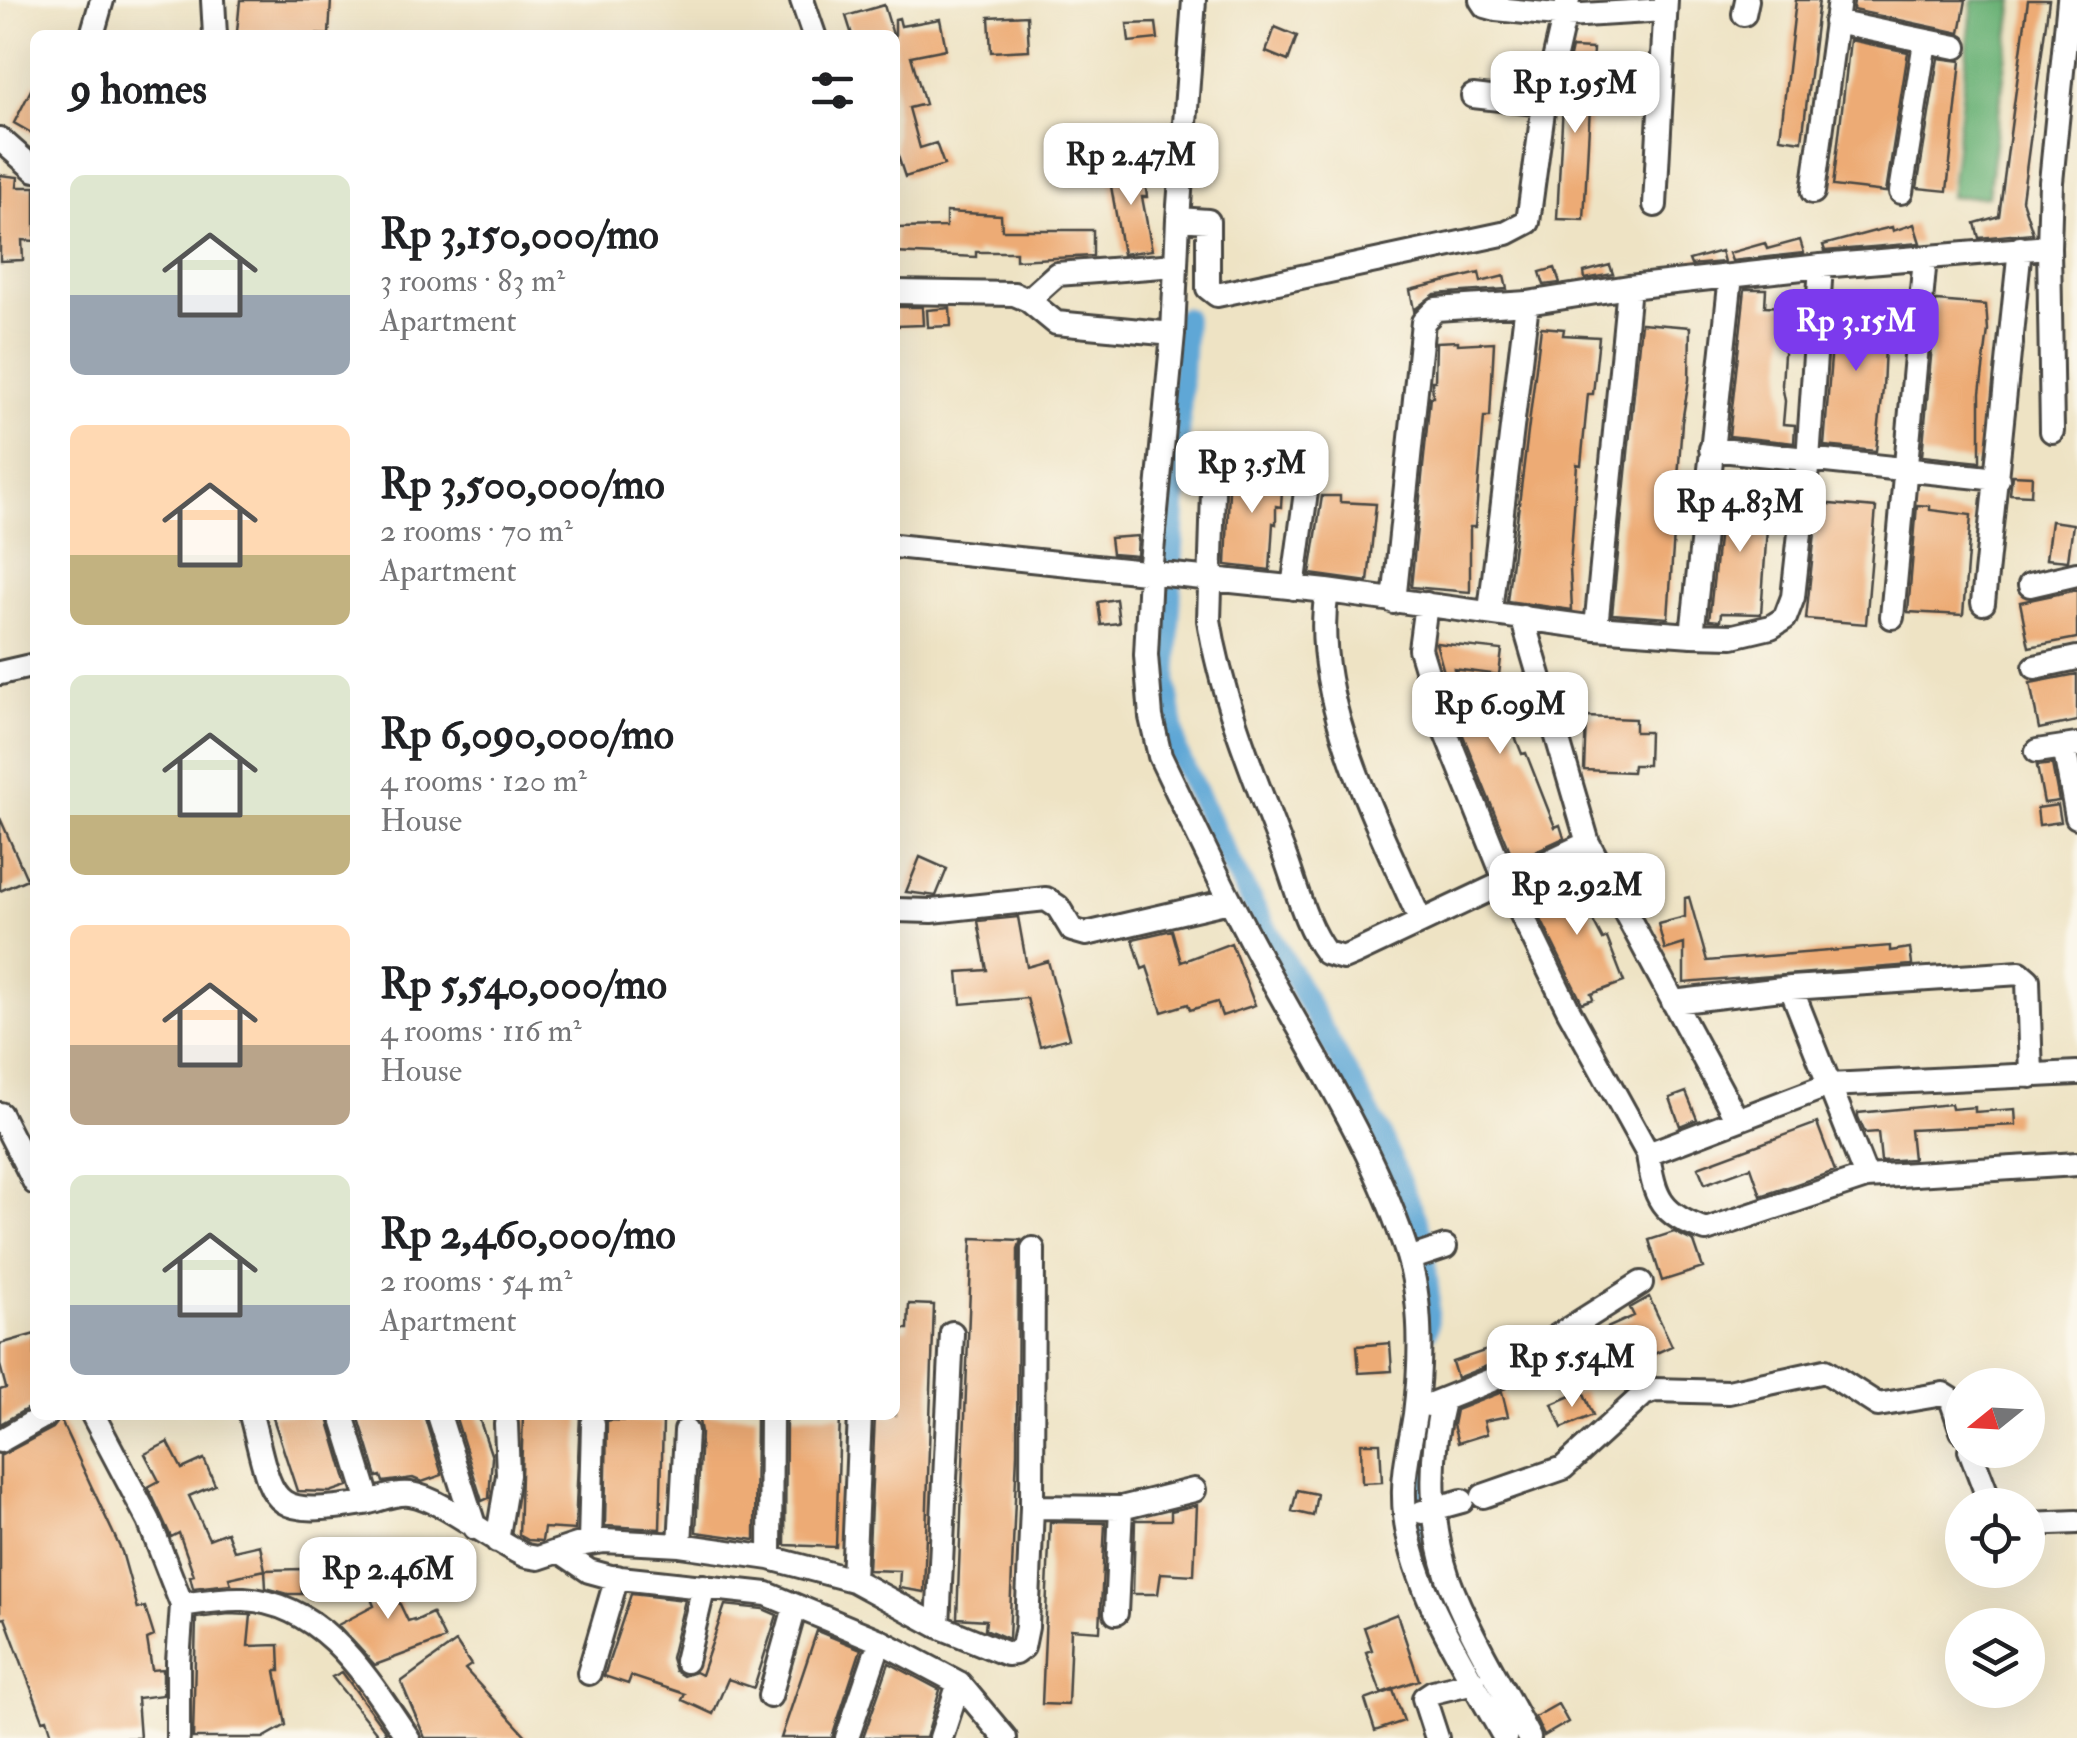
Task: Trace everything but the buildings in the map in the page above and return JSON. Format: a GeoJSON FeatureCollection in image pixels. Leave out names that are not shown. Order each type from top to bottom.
{"type":"FeatureCollection","features":[{"type":"Feature","properties":{"kind":"street"},"geometry":{"type":"LineString","coordinates":[[93,30],[102,0]]}},
{"type":"Feature","properties":{"kind":"street"},"geometry":{"type":"LineString","coordinates":[[213,0],[215,30]]}},
{"type":"Feature","properties":{"kind":"street"},"geometry":{"type":"LineString","coordinates":[[802,0],[812,30]]}},
{"type":"Feature","properties":{"kind":"street"},"geometry":{"type":"LineString","coordinates":[[1194,0],[1188,219],[1176,265],[1157,573],[1146,655],[1156,747],[1229,901],[1425,1254],[1417,1311],[1428,1405],[1436,1433],[1421,1513],[1408,1538],[1424,1585],[1505,1738]]}},
{"type":"Feature","properties":{"kind":"street"},"geometry":{"type":"LineString","coordinates":[[1480,0],[1496,9],[1666,5],[1654,204]]}},
{"type":"Feature","properties":{"kind":"street"},"geometry":{"type":"LineString","coordinates":[[2052,431],[2049,246],[2069,0]]}},
{"type":"Feature","properties":{"kind":"street"},"geometry":{"type":"LineString","coordinates":[[1188,219],[1210,227],[1208,288],[1217,294],[1518,229],[1528,222],[1544,104],[1567,8]]}},
{"type":"Feature","properties":{"kind":"street"},"geometry":{"type":"LineString","coordinates":[[1813,192],[1837,11],[1925,42],[1956,46]]}},
{"type":"Feature","properties":{"kind":"street"},"geometry":{"type":"LineString","coordinates":[[1901,192],[1925,42]]}},
{"type":"Feature","properties":{"kind":"street"},"geometry":{"type":"LineString","coordinates":[[1472,96],[1544,104]]}},
{"type":"Feature","properties":{"kind":"street"},"geometry":{"type":"LineString","coordinates":[[0,139],[30,164]]}},
{"type":"Feature","properties":{"kind":"street"},"geometry":{"type":"LineString","coordinates":[[1394,602],[1423,322],[1436,309],[1527,304],[1629,287],[2049,246]]}},
{"type":"Feature","properties":{"kind":"street"},"geometry":{"type":"LineString","coordinates":[[1983,603],[2020,248]]}},
{"type":"Feature","properties":{"kind":"street"},"geometry":{"type":"LineString","coordinates":[[1892,616],[1924,258]]}},
{"type":"Feature","properties":{"kind":"street"},"geometry":{"type":"LineString","coordinates":[[1028,300],[1058,274],[1176,265]]}},
{"type":"Feature","properties":{"kind":"street"},"geometry":{"type":"LineString","coordinates":[[900,547],[1327,591],[1596,628],[1692,635],[1746,633],[1770,626],[1788,612],[1793,597],[1808,460],[1821,266]]}},
{"type":"Feature","properties":{"kind":"street"},"geometry":{"type":"LineString","coordinates":[[1692,635],[1730,276]]}},
{"type":"Feature","properties":{"kind":"street"},"geometry":{"type":"LineString","coordinates":[[1596,628],[1629,287]]}},
{"type":"Feature","properties":{"kind":"street"},"geometry":{"type":"LineString","coordinates":[[900,292],[1014,294],[1028,300],[1056,323],[1173,334]]}},
{"type":"Feature","properties":{"kind":"street"},"geometry":{"type":"LineString","coordinates":[[1490,612],[1527,304]]}},
{"type":"Feature","properties":{"kind":"street"},"geometry":{"type":"LineString","coordinates":[[1293,588],[1310,462],[1226,446],[1214,460],[1205,579],[1209,620],[1230,705],[1321,946],[1332,956],[1343,958],[1588,842]]}},
{"type":"Feature","properties":{"kind":"street"},"geometry":{"type":"LineString","coordinates":[[1712,449],[1998,479]]}},
{"type":"Feature","properties":{"kind":"street"},"geometry":{"type":"LineString","coordinates":[[2030,585],[2077,574]]}},
{"type":"Feature","properties":{"kind":"street"},"geometry":{"type":"LineString","coordinates":[[1327,591],[1322,621],[1325,662],[1352,762],[1421,922]]}},
{"type":"Feature","properties":{"kind":"street"},"geometry":{"type":"LineString","coordinates":[[1426,604],[1420,637],[1422,661],[1444,728],[1506,882],[1569,1012],[1648,1154],[1658,1200],[1676,1217],[1706,1230],[1866,1176],[2077,1164]]}},
{"type":"Feature","properties":{"kind":"street"},"geometry":{"type":"LineString","coordinates":[[1522,617],[1588,842],[1736,1118]]}},
{"type":"Feature","properties":{"kind":"street"},"geometry":{"type":"LineString","coordinates":[[2035,667],[2077,658]]}},
{"type":"Feature","properties":{"kind":"street"},"geometry":{"type":"LineString","coordinates":[[0,672],[30,666]]}},
{"type":"Feature","properties":{"kind":"street"},"geometry":{"type":"LineString","coordinates":[[2037,751],[2070,746],[2077,817]]}},
{"type":"Feature","properties":{"kind":"street"},"geometry":{"type":"LineString","coordinates":[[900,910],[932,911],[1046,899],[1058,907],[1072,930],[1086,934],[1229,901]]}},
{"type":"Feature","properties":{"kind":"street"},"geometry":{"type":"LineString","coordinates":[[1673,1002],[1790,988],[2024,974],[2028,980],[2031,1076]]}},
{"type":"Feature","properties":{"kind":"street"},"geometry":{"type":"LineString","coordinates":[[1790,988],[1866,1176]]}},
{"type":"Feature","properties":{"kind":"street"},"geometry":{"type":"LineString","coordinates":[[1648,1154],[1829,1085],[2077,1073]]}},
{"type":"Feature","properties":{"kind":"street"},"geometry":{"type":"LineString","coordinates":[[0,1114],[30,1173]]}},
{"type":"Feature","properties":{"kind":"street"},"geometry":{"type":"LineString","coordinates":[[252,1420],[276,1497],[296,1509],[416,1495],[526,1556],[538,1558],[590,1543],[680,1546],[770,1558],[853,1580],[938,1626],[1006,1654],[1014,1653],[1026,1640],[1032,1507],[1033,1250]]}},
{"type":"Feature","properties":{"kind":"street"},"geometry":{"type":"LineString","coordinates":[[1428,1405],[1504,1375],[1537,1349],[1641,1283]]}},
{"type":"Feature","properties":{"kind":"street"},"geometry":{"type":"LineString","coordinates":[[938,1626],[952,1333]]}},
{"type":"Feature","properties":{"kind":"street"},"geometry":{"type":"LineString","coordinates":[[1421,1513],[1563,1468],[1644,1394],[1656,1390],[1728,1392],[1825,1371],[1878,1405],[1945,1395]]}},
{"type":"Feature","properties":{"kind":"street"},"geometry":{"type":"LineString","coordinates":[[0,1442],[37,1420]]}},
{"type":"Feature","properties":{"kind":"street"},"geometry":{"type":"LineString","coordinates":[[96,1420],[149,1521],[182,1605],[178,1738]]}},
{"type":"Feature","properties":{"kind":"street"},"geometry":{"type":"LineString","coordinates":[[344,1420],[369,1502]]}},
{"type":"Feature","properties":{"kind":"street"},"geometry":{"type":"LineString","coordinates":[[441,1420],[475,1528]]}},
{"type":"Feature","properties":{"kind":"street"},"geometry":{"type":"LineString","coordinates":[[770,1558],[771,1420]]}},
{"type":"Feature","properties":{"kind":"street"},"geometry":{"type":"LineString","coordinates":[[853,1580],[860,1420]]}},
{"type":"Feature","properties":{"kind":"street"},"geometry":{"type":"LineString","coordinates":[[497,1541],[508,1475],[506,1424]]}},
{"type":"Feature","properties":{"kind":"street"},"geometry":{"type":"LineString","coordinates":[[590,1543],[594,1424]]}},
{"type":"Feature","properties":{"kind":"street"},"geometry":{"type":"LineString","coordinates":[[680,1546],[686,1430]]}},
{"type":"Feature","properties":{"kind":"street"},"geometry":{"type":"LineString","coordinates":[[1032,1507],[1121,1508],[1194,1490]]}},
{"type":"Feature","properties":{"kind":"street"},"geometry":{"type":"LineString","coordinates":[[1116,1613],[1121,1508]]}},
{"type":"Feature","properties":{"kind":"street"},"geometry":{"type":"LineString","coordinates":[[1421,1513],[1448,1578],[1529,1738]]}},
{"type":"Feature","properties":{"kind":"street"},"geometry":{"type":"LineString","coordinates":[[2045,1523],[2077,1522]]}},
{"type":"Feature","properties":{"kind":"street"},"geometry":{"type":"LineString","coordinates":[[560,1552],[589,1571],[618,1577],[767,1594],[880,1641],[958,1683],[1005,1738]]}},
{"type":"Feature","properties":{"kind":"street"},"geometry":{"type":"LineString","coordinates":[[589,1672],[618,1577]]}},
{"type":"Feature","properties":{"kind":"street"},"geometry":{"type":"LineString","coordinates":[[686,1661],[704,1586]]}},
{"type":"Feature","properties":{"kind":"street"},"geometry":{"type":"LineString","coordinates":[[182,1605],[250,1599],[283,1608],[324,1630],[352,1657],[408,1738]]}},
{"type":"Feature","properties":{"kind":"street"},"geometry":{"type":"LineString","coordinates":[[770,1696],[795,1607]]}},
{"type":"Feature","properties":{"kind":"street"},"geometry":{"type":"LineString","coordinates":[[848,1738],[880,1641]]}},
{"type":"Feature","properties":{"kind":"street"},"geometry":{"type":"LineString","coordinates":[[1437,1738],[1424,1698],[1474,1682]]}},
{"type":"Feature","properties":{"kind":"street"},"geometry":{"type":"LineString","coordinates":[[940,1738],[958,1683]]}},
{"type":"Feature","properties":{"kind":"green space"},"geometry":{"type":"Polygon","coordinates":[[[1973,0],[2014,0],[1988,196],[1950,197],[1973,0]]]}},
{"type":"Feature","properties":{"kind":"waterway"},"geometry":{"type":"LineString","coordinates":[[1185,318],[1166,683],[1177,752],[1233,868],[1380,1133],[1423,1237],[1429,1296],[1427,1330]]}},
{"type":"Feature","properties":{"kind":"waterway"},"geometry":{"type":"LineString","coordinates":[[1421,1427],[1417,1490],[1423,1553],[1486,1686]]}}]}
